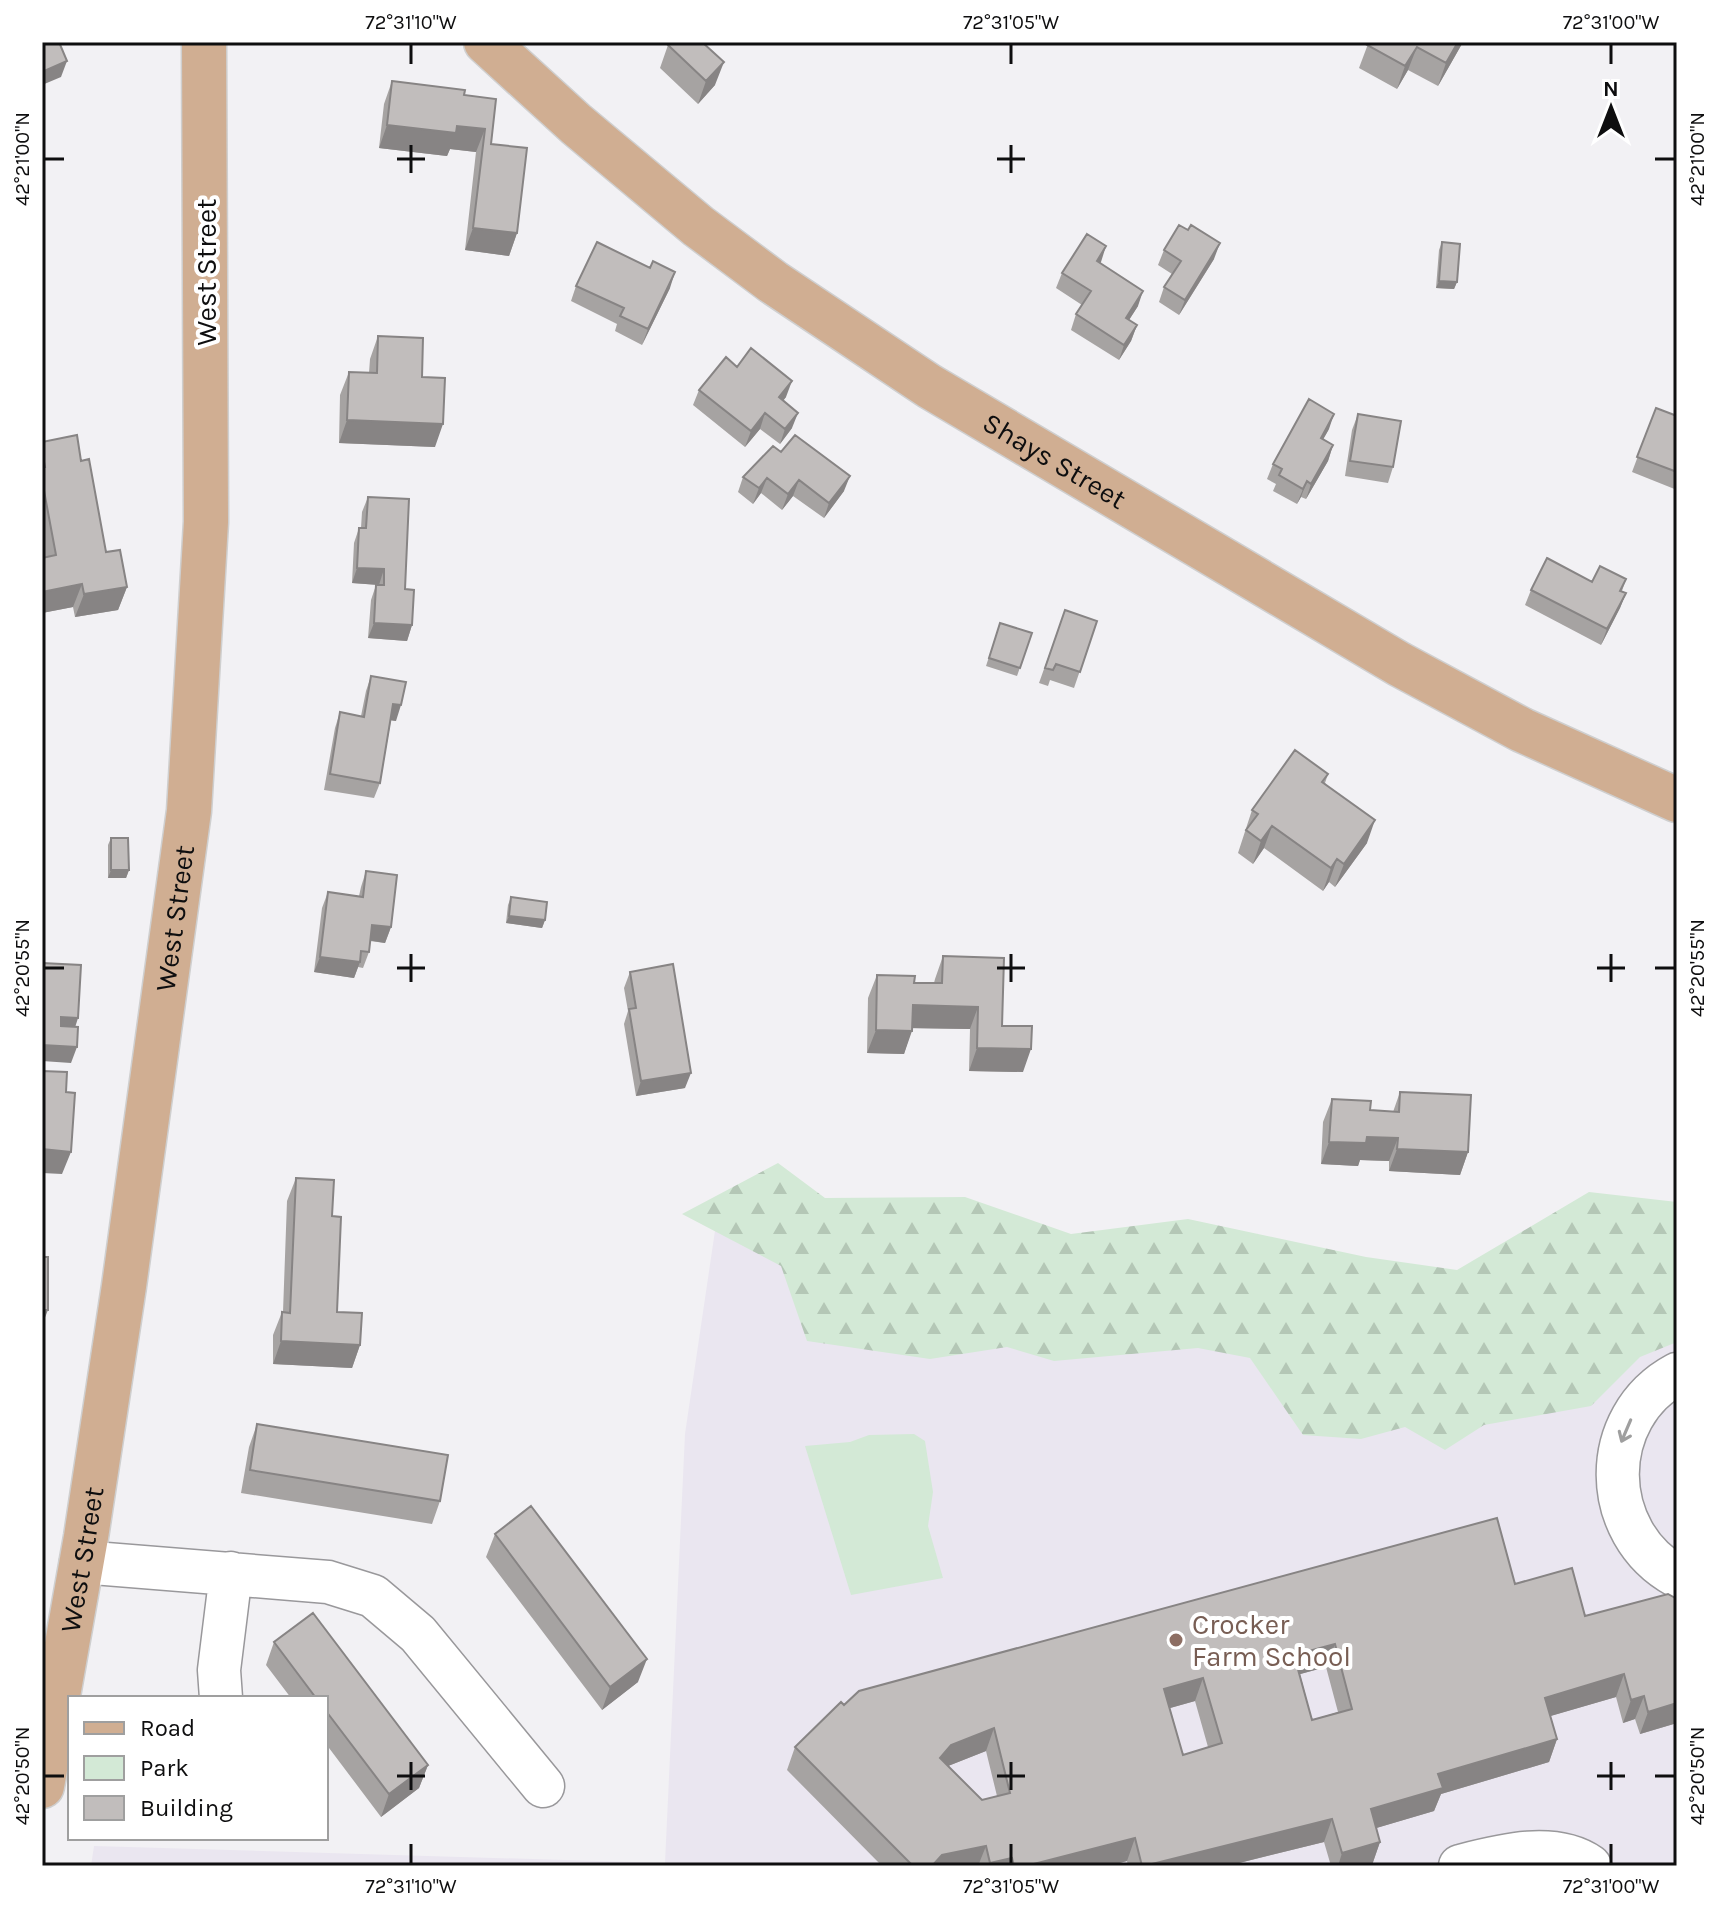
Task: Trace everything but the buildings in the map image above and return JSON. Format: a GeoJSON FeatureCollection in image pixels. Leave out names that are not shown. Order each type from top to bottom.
{"type":"FeatureCollection","features":[{"type":"Feature","properties":{"kind":"main road","name":"West Street"},"geometry":{"type":"LineString","coordinates":[[42,1786],[81,1562],[167,993],[193,770],[203,618],[208,437],[204,42]]}},
{"type":"Feature","properties":{"kind":"main road","name":"Shays Street"},"geometry":{"type":"LineString","coordinates":[[486,42],[576,124],[698,226],[773,282],[929,386],[1388,658],[1522,730],[1677,800]]}},
{"type":"Feature","properties":{"kind":"lane"},"geometry":{"type":"LineString","coordinates":[[1677,1374],[1657,1387],[1634,1414],[1625,1431],[1616,1467],[1620,1503],[1634,1537],[1658,1564],[1677,1576]]}},
{"type":"Feature","properties":{"kind":"lane"},"geometry":{"type":"LineString","coordinates":[[81,1562],[231,1573],[349,1586],[384,1603],[429,1646],[543,1786]]}},
{"type":"Feature","properties":{"kind":"lane"},"geometry":{"type":"LineString","coordinates":[[221,1696],[219,1670],[231,1573]]}},
{"type":"Feature","properties":{"kind":"lane"},"geometry":{"type":"LineString","coordinates":[[1460,1866],[1518,1854],[1549,1853],[1575,1857],[1590,1866]]}},
{"type":"Feature","properties":{"kind":"shaded area","name":"Crocker Farm School"},"geometry":{"type":"Polygon","coordinates":[[[716,1224],[1677,1291],[1677,1866],[91,1866],[94,1846],[665,1863],[685,1434],[716,1224]]]}},
{"type":"Feature","properties":{"kind":"green space"},"geometry":{"type":"Polygon","coordinates":[[[778,1163],[825,1198],[965,1197],[1071,1234],[1188,1219],[1366,1257],[1457,1270],[1589,1192],[1677,1202],[1677,1342],[1640,1357],[1591,1406],[1484,1425],[1445,1450],[1405,1427],[1361,1439],[1303,1435],[1250,1358],[1198,1348],[1054,1361],[1007,1347],[930,1359],[807,1341],[781,1266],[682,1214],[778,1163]]]}},
{"type":"Feature","properties":{"kind":"green space"},"geometry":{"type":"Polygon","coordinates":[[[914,1434],[925,1441],[933,1492],[928,1526],[943,1578],[851,1595],[805,1446],[850,1442],[869,1435],[914,1434]]]}},
{"type":"Feature","properties":{"kind":"place","name":"Crocker Farm School"},"geometry":{"type":"Point","coordinates":[1176,1640]}}]}
